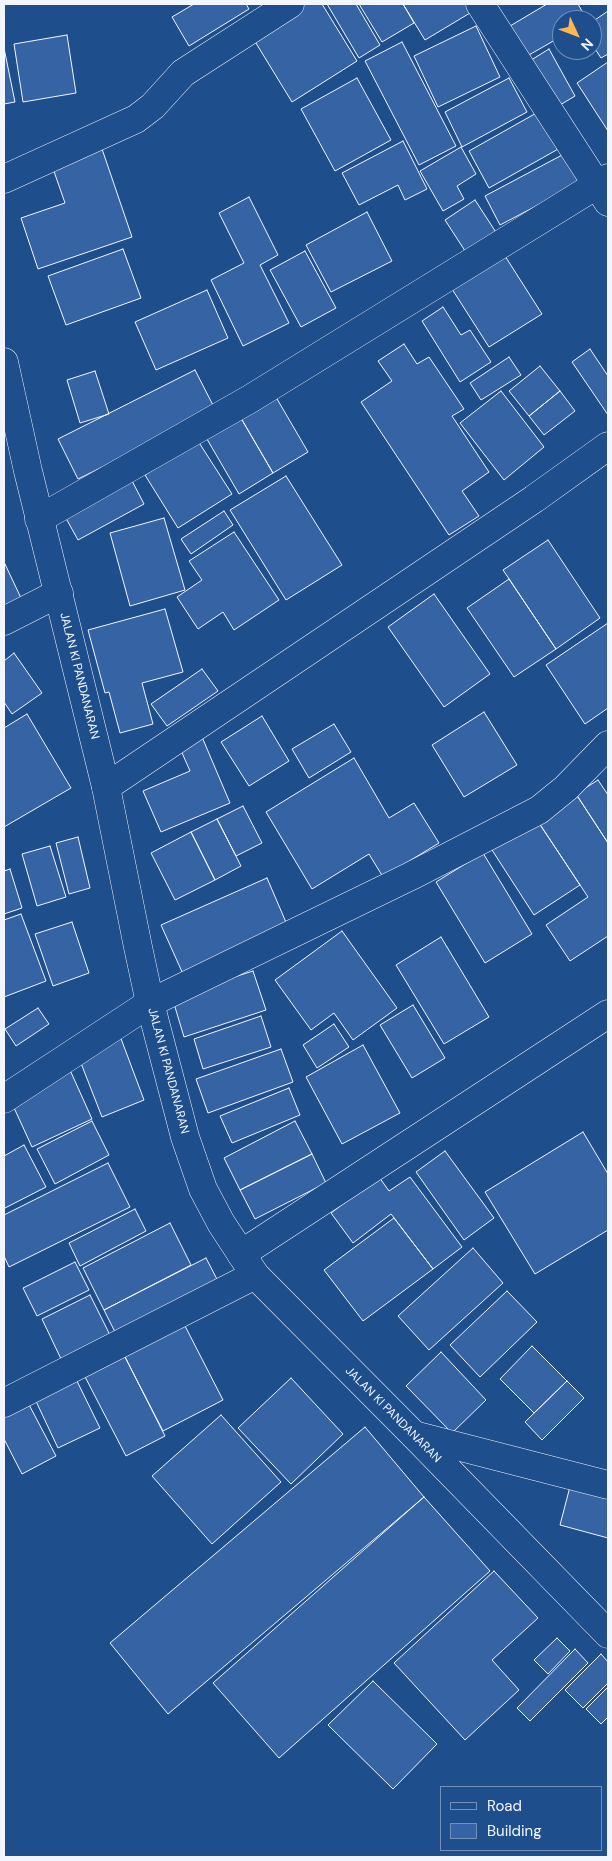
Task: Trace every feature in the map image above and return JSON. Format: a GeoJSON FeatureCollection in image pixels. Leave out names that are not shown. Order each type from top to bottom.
{"type":"FeatureCollection","features":[{"type":"Feature","properties":{"kind":"street"},"geometry":{"type":"LineString","coordinates":[[4,179],[136,119],[153,106],[183,73],[290,4]]}},
{"type":"Feature","properties":{"kind":"street"},"geometry":{"type":"LineString","coordinates":[[39,519],[250,399],[605,188],[480,4]]}},
{"type":"Feature","properties":{"kind":"street","name":"JALAN KI PANDANARAN"},"geometry":{"type":"LineString","coordinates":[[4,362],[39,519],[106,787],[150,1003],[195,1169],[210,1203],[248,1265],[608,1634]]}},
{"type":"Feature","properties":{"kind":"street"},"geometry":{"type":"LineString","coordinates":[[106,787],[534,499],[608,446]]}},
{"type":"Feature","properties":{"kind":"street"},"geometry":{"type":"LineString","coordinates":[[4,621],[58,593]]}},
{"type":"Feature","properties":{"kind":"street"},"geometry":{"type":"LineString","coordinates":[[4,1100],[150,1003],[411,876],[539,810],[566,788],[608,745]]}},
{"type":"Feature","properties":{"kind":"street"},"geometry":{"type":"LineString","coordinates":[[4,1403],[248,1265],[608,1014]]}},
{"type":"Feature","properties":{"kind":"street"},"geometry":{"type":"LineString","coordinates":[[414,1435],[608,1485]]}},
{"type":"Feature","properties":{"kind":"building"},"geometry":{"type":"Polygon","coordinates":[[[194,4],[246,4],[249,9],[189,46],[172,17],[194,4]]]}},
{"type":"Feature","properties":{"kind":"building"},"geometry":{"type":"Polygon","coordinates":[[[302,4],[322,4],[357,61],[292,102],[251,35],[302,4]]]}},
{"type":"Feature","properties":{"kind":"building"},"geometry":{"type":"Polygon","coordinates":[[[327,4],[356,4],[380,45],[359,58],[327,4]]]}},
{"type":"Feature","properties":{"kind":"building"},"geometry":{"type":"Polygon","coordinates":[[[359,4],[403,4],[414,23],[382,42],[359,4]]]}},
{"type":"Feature","properties":{"kind":"building"},"geometry":{"type":"Polygon","coordinates":[[[403,4],[471,4],[475,10],[425,40],[403,4]]]}},
{"type":"Feature","properties":{"kind":"building"},"geometry":{"type":"Polygon","coordinates":[[[547,4],[578,4],[581,10],[552,10],[552,42],[522,59],[505,29],[547,4]]]}},
{"type":"Feature","properties":{"kind":"building"},"geometry":{"type":"Polygon","coordinates":[[[608,11],[608,54],[602,57],[602,15],[608,11]]]}},
{"type":"Feature","properties":{"kind":"building"},"geometry":{"type":"Polygon","coordinates":[[[476,26],[500,77],[438,107],[414,56],[476,26]]]}},
{"type":"Feature","properties":{"kind":"building"},"geometry":{"type":"Polygon","coordinates":[[[67,35],[76,93],[23,102],[14,44],[67,35]]]}},
{"type":"Feature","properties":{"kind":"building"},"geometry":{"type":"Polygon","coordinates":[[[402,42],[456,146],[419,165],[365,61],[402,42]]]}},
{"type":"Feature","properties":{"kind":"building"},"geometry":{"type":"Polygon","coordinates":[[[4,48],[15,102],[4,104],[4,48]]]}},
{"type":"Feature","properties":{"kind":"building"},"geometry":{"type":"Polygon","coordinates":[[[549,49],[552,60],[555,60],[575,96],[555,108],[528,62],[549,49]]]}},
{"type":"Feature","properties":{"kind":"building"},"geometry":{"type":"Polygon","coordinates":[[[608,62],[608,131],[577,83],[608,62]]]}},
{"type":"Feature","properties":{"kind":"building"},"geometry":{"type":"Polygon","coordinates":[[[357,78],[391,140],[335,171],[301,109],[357,78]]]}},
{"type":"Feature","properties":{"kind":"building"},"geometry":{"type":"Polygon","coordinates":[[[509,78],[527,112],[462,147],[445,112],[509,78]]]}},
{"type":"Feature","properties":{"kind":"building"},"geometry":{"type":"Polygon","coordinates":[[[540,111],[560,148],[489,188],[469,151],[540,111]]]}},
{"type":"Feature","properties":{"kind":"building"},"geometry":{"type":"Polygon","coordinates":[[[403,141],[427,189],[405,200],[398,185],[359,205],[342,173],[403,141]]]}},
{"type":"Feature","properties":{"kind":"building"},"geometry":{"type":"Polygon","coordinates":[[[100,143],[132,237],[38,269],[21,218],[65,203],[50,160],[100,143]]]}},
{"type":"Feature","properties":{"kind":"building"},"geometry":{"type":"Polygon","coordinates":[[[461,147],[476,174],[457,186],[464,199],[443,211],[420,171],[461,147]]]}},
{"type":"Feature","properties":{"kind":"building"},"geometry":{"type":"Polygon","coordinates":[[[564,154],[580,183],[500,225],[485,196],[564,154]]]}},
{"type":"Feature","properties":{"kind":"building"},"geometry":{"type":"Polygon","coordinates":[[[249,197],[278,255],[260,265],[289,323],[243,346],[211,280],[244,263],[219,213],[249,197]]]}},
{"type":"Feature","properties":{"kind":"building"},"geometry":{"type":"Polygon","coordinates":[[[475,200],[499,237],[469,257],[445,220],[475,200]]]}},
{"type":"Feature","properties":{"kind":"building"},"geometry":{"type":"Polygon","coordinates":[[[367,212],[392,261],[331,292],[306,245],[367,212]]]}},
{"type":"Feature","properties":{"kind":"building"},"geometry":{"type":"Polygon","coordinates":[[[123,249],[141,298],[66,325],[48,276],[123,249]]]}},
{"type":"Feature","properties":{"kind":"building"},"geometry":{"type":"Polygon","coordinates":[[[305,251],[336,308],[301,327],[270,270],[305,251]]]}},
{"type":"Feature","properties":{"kind":"building"},"geometry":{"type":"Polygon","coordinates":[[[505,256],[542,314],[489,347],[452,289],[505,256]]]}},
{"type":"Feature","properties":{"kind":"building"},"geometry":{"type":"Polygon","coordinates":[[[207,290],[228,338],[156,370],[135,322],[207,290]]]}},
{"type":"Feature","properties":{"kind":"building"},"geometry":{"type":"Polygon","coordinates":[[[443,307],[461,335],[470,330],[491,362],[460,382],[422,321],[443,307]]]}},
{"type":"Feature","properties":{"kind":"building"},"geometry":{"type":"Polygon","coordinates":[[[404,344],[417,364],[429,357],[464,409],[452,416],[489,472],[462,491],[479,516],[449,535],[361,402],[392,381],[378,361],[404,344]]]}},
{"type":"Feature","properties":{"kind":"building"},"geometry":{"type":"Polygon","coordinates":[[[590,349],[608,376],[608,415],[572,362],[590,349]]]}},
{"type":"Feature","properties":{"kind":"building"},"geometry":{"type":"Polygon","coordinates":[[[509,357],[521,375],[481,400],[470,383],[509,357]]]}},
{"type":"Feature","properties":{"kind":"building"},"geometry":{"type":"Polygon","coordinates":[[[540,366],[560,391],[529,416],[509,391],[540,366]]]}},
{"type":"Feature","properties":{"kind":"building"},"geometry":{"type":"Polygon","coordinates":[[[195,370],[216,411],[78,479],[58,439],[195,370]]]}},
{"type":"Feature","properties":{"kind":"building"},"geometry":{"type":"Polygon","coordinates":[[[95,371],[109,414],[80,423],[67,380],[95,371]]]}},
{"type":"Feature","properties":{"kind":"building"},"geometry":{"type":"Polygon","coordinates":[[[501,391],[544,447],[504,480],[460,423],[501,391]]]}},
{"type":"Feature","properties":{"kind":"building"},"geometry":{"type":"Polygon","coordinates":[[[560,391],[575,411],[544,435],[529,416],[560,391]]]}},
{"type":"Feature","properties":{"kind":"building"},"geometry":{"type":"Polygon","coordinates":[[[273,392],[308,452],[273,473],[238,413],[273,392]]]}},
{"type":"Feature","properties":{"kind":"building"},"geometry":{"type":"Polygon","coordinates":[[[238,413],[273,473],[239,494],[204,434],[238,413]]]}},
{"type":"Feature","properties":{"kind":"building"},"geometry":{"type":"Polygon","coordinates":[[[198,441],[232,494],[178,528],[145,475],[198,441]]]}},
{"type":"Feature","properties":{"kind":"building"},"geometry":{"type":"Polygon","coordinates":[[[129,475],[144,504],[78,540],[62,511],[129,475]]]}},
{"type":"Feature","properties":{"kind":"building"},"geometry":{"type":"Polygon","coordinates":[[[286,476],[342,565],[286,600],[230,510],[286,476]]]}},
{"type":"Feature","properties":{"kind":"building"},"geometry":{"type":"Polygon","coordinates":[[[224,511],[233,525],[191,554],[181,539],[224,511]]]}},
{"type":"Feature","properties":{"kind":"building"},"geometry":{"type":"Polygon","coordinates":[[[164,518],[185,590],[130,606],[110,533],[164,518]]]}},
{"type":"Feature","properties":{"kind":"building"},"geometry":{"type":"Polygon","coordinates":[[[234,532],[279,600],[234,630],[223,612],[198,629],[177,597],[202,580],[189,561],[234,532]]]}},
{"type":"Feature","properties":{"kind":"building"},"geometry":{"type":"Polygon","coordinates":[[[548,540],[600,618],[556,649],[503,570],[548,540]]]}},
{"type":"Feature","properties":{"kind":"building"},"geometry":{"type":"Polygon","coordinates":[[[4,562],[21,598],[4,606],[4,562]]]}},
{"type":"Feature","properties":{"kind":"building"},"geometry":{"type":"Polygon","coordinates":[[[509,579],[556,649],[514,677],[467,608],[509,579]]]}},
{"type":"Feature","properties":{"kind":"building"},"geometry":{"type":"Polygon","coordinates":[[[434,594],[490,674],[444,707],[388,627],[434,594]]]}},
{"type":"Feature","properties":{"kind":"building"},"geometry":{"type":"Polygon","coordinates":[[[165,609],[183,672],[142,683],[153,724],[120,733],[109,692],[105,693],[88,630],[165,609]]]}},
{"type":"Feature","properties":{"kind":"building"},"geometry":{"type":"Polygon","coordinates":[[[608,623],[608,708],[585,724],[546,665],[608,623]]]}},
{"type":"Feature","properties":{"kind":"building"},"geometry":{"type":"Polygon","coordinates":[[[14,653],[42,693],[12,714],[4,702],[4,661],[14,653]]]}},
{"type":"Feature","properties":{"kind":"building"},"geometry":{"type":"Polygon","coordinates":[[[202,669],[218,691],[167,726],[151,704],[202,669]]]}},
{"type":"Feature","properties":{"kind":"building"},"geometry":{"type":"Polygon","coordinates":[[[484,712],[517,765],[464,797],[432,745],[484,712]]]}},
{"type":"Feature","properties":{"kind":"building"},"geometry":{"type":"Polygon","coordinates":[[[27,714],[71,788],[4,827],[4,728],[27,714]]]}},
{"type":"Feature","properties":{"kind":"building"},"geometry":{"type":"Polygon","coordinates":[[[262,716],[289,761],[249,786],[221,742],[262,716]]]}},
{"type":"Feature","properties":{"kind":"building"},"geometry":{"type":"Polygon","coordinates":[[[334,724],[351,752],[309,778],[292,749],[334,724]]]}},
{"type":"Feature","properties":{"kind":"building"},"geometry":{"type":"Polygon","coordinates":[[[202,737],[230,803],[161,832],[143,791],[190,771],[179,746],[202,737]]]}},
{"type":"Feature","properties":{"kind":"building"},"geometry":{"type":"Polygon","coordinates":[[[354,758],[389,818],[414,803],[439,843],[383,877],[369,854],[312,889],[266,812],[354,758]]]}},
{"type":"Feature","properties":{"kind":"building"},"geometry":{"type":"Polygon","coordinates":[[[598,780],[608,795],[608,843],[576,794],[598,780]]]}},
{"type":"Feature","properties":{"kind":"building"},"geometry":{"type":"Polygon","coordinates":[[[576,794],[608,843],[608,936],[570,961],[546,925],[588,897],[537,820],[576,794]]]}},
{"type":"Feature","properties":{"kind":"building"},"geometry":{"type":"Polygon","coordinates":[[[243,806],[262,843],[236,856],[217,819],[243,806]]]}},
{"type":"Feature","properties":{"kind":"building"},"geometry":{"type":"Polygon","coordinates":[[[217,819],[241,866],[215,880],[191,832],[217,819]]]}},
{"type":"Feature","properties":{"kind":"building"},"geometry":{"type":"Polygon","coordinates":[[[537,820],[580,885],[534,915],[492,850],[537,820]]]}},
{"type":"Feature","properties":{"kind":"building"},"geometry":{"type":"Polygon","coordinates":[[[191,832],[215,880],[175,900],[151,853],[191,832]]]}},
{"type":"Feature","properties":{"kind":"building"},"geometry":{"type":"Polygon","coordinates":[[[78,837],[90,888],[69,894],[56,843],[78,837]]]}},
{"type":"Feature","properties":{"kind":"building"},"geometry":{"type":"Polygon","coordinates":[[[50,846],[66,897],[37,906],[22,854],[50,846]]]}},
{"type":"Feature","properties":{"kind":"building"},"geometry":{"type":"Polygon","coordinates":[[[483,853],[532,934],[485,963],[436,882],[483,853]]]}},
{"type":"Feature","properties":{"kind":"building"},"geometry":{"type":"Polygon","coordinates":[[[10,869],[22,908],[4,914],[4,871],[10,869]]]}},
{"type":"Feature","properties":{"kind":"building"},"geometry":{"type":"Polygon","coordinates":[[[267,878],[288,927],[183,974],[161,925],[267,878]]]}},
{"type":"Feature","properties":{"kind":"building"},"geometry":{"type":"Polygon","coordinates":[[[21,914],[46,981],[4,997],[4,920],[21,914]]]}},
{"type":"Feature","properties":{"kind":"building"},"geometry":{"type":"Polygon","coordinates":[[[72,922],[89,973],[53,986],[35,934],[72,922]]]}},
{"type":"Feature","properties":{"kind":"building"},"geometry":{"type":"Polygon","coordinates":[[[342,931],[397,1008],[353,1040],[334,1013],[311,1030],[275,980],[342,931]]]}},
{"type":"Feature","properties":{"kind":"building"},"geometry":{"type":"Polygon","coordinates":[[[441,937],[489,1017],[444,1044],[396,965],[441,937]]]}},
{"type":"Feature","properties":{"kind":"building"},"geometry":{"type":"Polygon","coordinates":[[[253,971],[266,1010],[184,1037],[172,997],[253,971]]]}},
{"type":"Feature","properties":{"kind":"building"},"geometry":{"type":"Polygon","coordinates":[[[413,1005],[445,1058],[412,1078],[380,1025],[413,1005]]]}},
{"type":"Feature","properties":{"kind":"building"},"geometry":{"type":"Polygon","coordinates":[[[38,1008],[49,1024],[16,1046],[5,1029],[38,1008]]]}},
{"type":"Feature","properties":{"kind":"building"},"geometry":{"type":"Polygon","coordinates":[[[261,1016],[271,1047],[203,1069],[194,1039],[261,1016]]]}},
{"type":"Feature","properties":{"kind":"building"},"geometry":{"type":"Polygon","coordinates":[[[334,1024],[349,1047],[317,1068],[303,1045],[334,1024]]]}},
{"type":"Feature","properties":{"kind":"building"},"geometry":{"type":"Polygon","coordinates":[[[120,1036],[144,1100],[102,1117],[77,1053],[120,1036]]]}},
{"type":"Feature","properties":{"kind":"building"},"geometry":{"type":"Polygon","coordinates":[[[363,1045],[400,1113],[342,1144],[306,1077],[363,1045]]]}},
{"type":"Feature","properties":{"kind":"building"},"geometry":{"type":"Polygon","coordinates":[[[281,1049],[293,1082],[208,1113],[196,1079],[281,1049]]]}},
{"type":"Feature","properties":{"kind":"building"},"geometry":{"type":"Polygon","coordinates":[[[70,1070],[92,1119],[32,1147],[10,1099],[70,1070]]]}},
{"type":"Feature","properties":{"kind":"building"},"geometry":{"type":"Polygon","coordinates":[[[289,1088],[300,1115],[232,1143],[220,1116],[289,1088]]]}},
{"type":"Feature","properties":{"kind":"building"},"geometry":{"type":"Polygon","coordinates":[[[92,1121],[109,1155],[55,1184],[37,1149],[92,1121]]]}},
{"type":"Feature","properties":{"kind":"building"},"geometry":{"type":"Polygon","coordinates":[[[295,1121],[312,1154],[240,1190],[224,1158],[295,1121]]]}},
{"type":"Feature","properties":{"kind":"building"},"geometry":{"type":"Polygon","coordinates":[[[583,1132],[608,1174],[608,1230],[535,1274],[485,1192],[583,1132]]]}},
{"type":"Feature","properties":{"kind":"building"},"geometry":{"type":"Polygon","coordinates":[[[24,1145],[46,1187],[5,1208],[4,1156],[24,1145]]]}},
{"type":"Feature","properties":{"kind":"building"},"geometry":{"type":"Polygon","coordinates":[[[445,1151],[494,1218],[464,1240],[416,1172],[445,1151]]]}},
{"type":"Feature","properties":{"kind":"building"},"geometry":{"type":"Polygon","coordinates":[[[312,1154],[326,1183],[255,1219],[240,1190],[312,1154]]]}},
{"type":"Feature","properties":{"kind":"building"},"geometry":{"type":"Polygon","coordinates":[[[108,1163],[130,1207],[9,1267],[4,1256],[4,1215],[108,1163]]]}},
{"type":"Feature","properties":{"kind":"building"},"geometry":{"type":"Polygon","coordinates":[[[379,1177],[389,1191],[410,1177],[462,1247],[433,1269],[391,1214],[353,1243],[331,1213],[379,1177]]]}},
{"type":"Feature","properties":{"kind":"building"},"geometry":{"type":"Polygon","coordinates":[[[135,1209],[146,1231],[80,1266],[69,1243],[135,1209]]]}},
{"type":"Feature","properties":{"kind":"building"},"geometry":{"type":"Polygon","coordinates":[[[394,1218],[433,1269],[363,1321],[324,1270],[394,1218]]]}},
{"type":"Feature","properties":{"kind":"building"},"geometry":{"type":"Polygon","coordinates":[[[170,1223],[191,1265],[104,1310],[83,1268],[170,1223]]]}},
{"type":"Feature","properties":{"kind":"building"},"geometry":{"type":"Polygon","coordinates":[[[473,1248],[503,1283],[429,1350],[398,1316],[473,1248]]]}},
{"type":"Feature","properties":{"kind":"building"},"geometry":{"type":"Polygon","coordinates":[[[206,1258],[221,1287],[118,1338],[104,1310],[206,1258]]]}},
{"type":"Feature","properties":{"kind":"building"},"geometry":{"type":"Polygon","coordinates":[[[75,1262],[89,1290],[37,1316],[23,1288],[75,1262]]]}},
{"type":"Feature","properties":{"kind":"building"},"geometry":{"type":"Polygon","coordinates":[[[507,1291],[537,1322],[480,1377],[450,1345],[507,1291]]]}},
{"type":"Feature","properties":{"kind":"building"},"geometry":{"type":"Polygon","coordinates":[[[90,1295],[111,1337],[62,1361],[42,1319],[90,1295]]]}},
{"type":"Feature","properties":{"kind":"building"},"geometry":{"type":"Polygon","coordinates":[[[183,1322],[223,1400],[163,1431],[123,1353],[183,1322]]]}},
{"type":"Feature","properties":{"kind":"building"},"geometry":{"type":"Polygon","coordinates":[[[532,1346],[567,1381],[534,1413],[500,1379],[532,1346]]]}},
{"type":"Feature","properties":{"kind":"building"},"geometry":{"type":"Polygon","coordinates":[[[121,1349],[165,1436],[126,1456],[81,1369],[121,1349]]]}},
{"type":"Feature","properties":{"kind":"building"},"geometry":{"type":"Polygon","coordinates":[[[441,1352],[486,1400],[452,1433],[406,1386],[441,1352]]]}},
{"type":"Feature","properties":{"kind":"building"},"geometry":{"type":"Polygon","coordinates":[[[75,1377],[100,1428],[58,1448],[34,1397],[75,1377]]]}},
{"type":"Feature","properties":{"kind":"building"},"geometry":{"type":"Polygon","coordinates":[[[291,1378],[343,1434],[291,1484],[238,1428],[291,1378]]]}},
{"type":"Feature","properties":{"kind":"building"},"geometry":{"type":"Polygon","coordinates":[[[567,1381],[584,1398],[542,1440],[525,1422],[567,1381]]]}},
{"type":"Feature","properties":{"kind":"building"},"geometry":{"type":"Polygon","coordinates":[[[26,1399],[56,1456],[22,1474],[4,1439],[4,1411],[26,1399]]]}},
{"type":"Feature","properties":{"kind":"building"},"geometry":{"type":"Polygon","coordinates":[[[221,1415],[281,1482],[212,1544],[152,1476],[221,1415]]]}},
{"type":"Feature","properties":{"kind":"building"},"geometry":{"type":"Polygon","coordinates":[[[365,1427],[424,1497],[168,1714],[110,1643],[365,1427]]]}},
{"type":"Feature","properties":{"kind":"building"},"geometry":{"type":"Polygon","coordinates":[[[572,1479],[608,1489],[608,1538],[560,1525],[572,1479]]]}},
{"type":"Feature","properties":{"kind":"building"},"geometry":{"type":"Polygon","coordinates":[[[424,1497],[490,1571],[279,1758],[213,1683],[424,1497]]]}},
{"type":"Feature","properties":{"kind":"building"},"geometry":{"type":"Polygon","coordinates":[[[494,1571],[538,1618],[492,1660],[519,1690],[465,1740],[394,1663],[494,1571]]]}},
{"type":"Feature","properties":{"kind":"building"},"geometry":{"type":"Polygon","coordinates":[[[557,1638],[570,1651],[548,1674],[534,1660],[557,1638]]]}},
{"type":"Feature","properties":{"kind":"building"},"geometry":{"type":"Polygon","coordinates":[[[575,1649],[588,1663],[530,1721],[517,1708],[575,1649]]]}},
{"type":"Feature","properties":{"kind":"building"},"geometry":{"type":"Polygon","coordinates":[[[601,1654],[608,1662],[608,1683],[583,1708],[565,1690],[601,1654]]]}},
{"type":"Feature","properties":{"kind":"building"},"geometry":{"type":"Polygon","coordinates":[[[373,1681],[437,1744],[393,1789],[328,1725],[373,1681]]]}},
{"type":"Feature","properties":{"kind":"building"},"geometry":{"type":"Polygon","coordinates":[[[608,1687],[608,1717],[601,1724],[586,1709],[608,1687]]]}}]}
